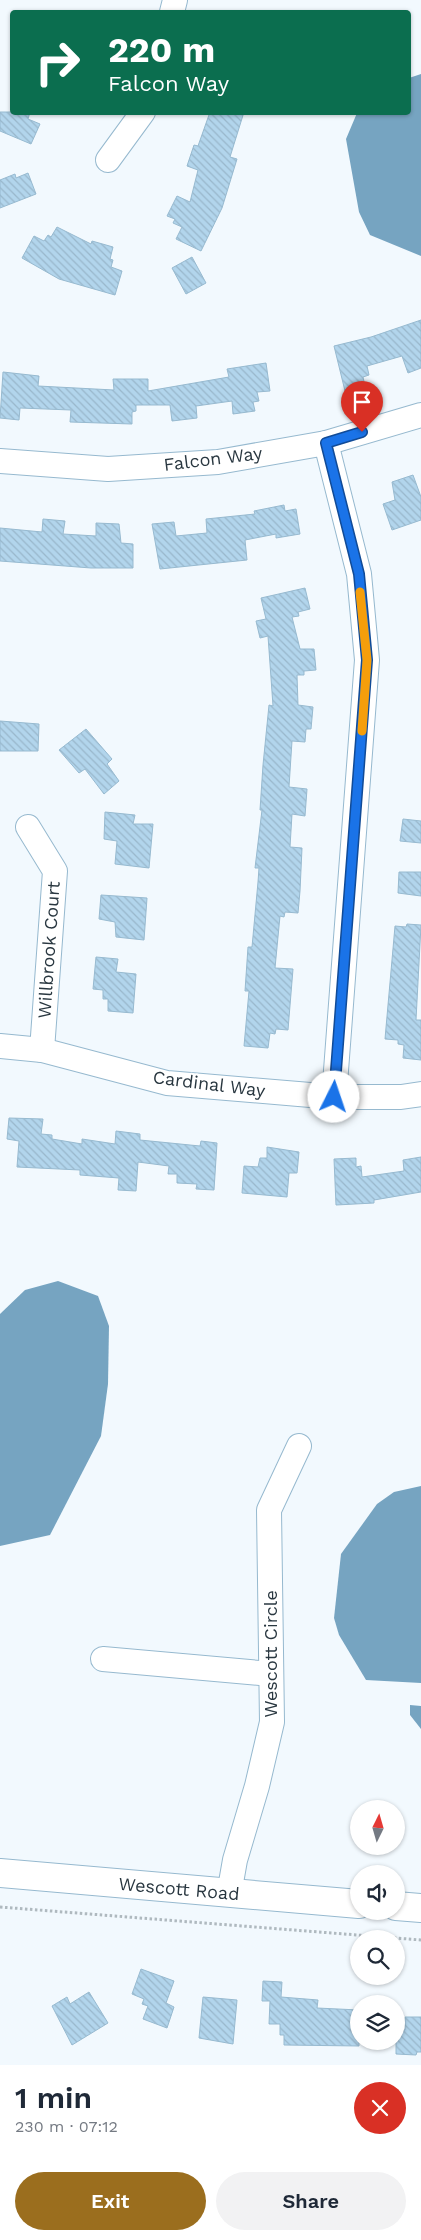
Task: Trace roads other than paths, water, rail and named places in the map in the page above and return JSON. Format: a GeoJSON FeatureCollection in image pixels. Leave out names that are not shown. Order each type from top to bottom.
{"type":"FeatureCollection","features":[{"type":"Feature","properties":{"kind":"street"},"geometry":{"type":"LineString","coordinates":[[108,160],[141,115]]}},
{"type":"Feature","properties":{"kind":"street","name":"Falcon Way"},"geometry":{"type":"LineString","coordinates":[[0,461],[108,469],[218,462],[326,443],[421,415]]}},
{"type":"Feature","properties":{"kind":"street"},"geometry":{"type":"LineString","coordinates":[[326,443],[359,574],[367,660],[334,1097]]}},
{"type":"Feature","properties":{"kind":"street","name":"Willbrook Court"},"geometry":{"type":"LineString","coordinates":[[28,827],[55,871],[42,1050]]}},
{"type":"Feature","properties":{"kind":"street","name":"Cardinal Way"},"geometry":{"type":"LineString","coordinates":[[0,1046],[42,1050],[167,1083],[334,1097],[401,1097],[421,1094]]}},
{"type":"Feature","properties":{"kind":"street","name":"Wescott Circle"},"geometry":{"type":"LineString","coordinates":[[229,1894],[272,1722],[269,1510],[299,1446]]}},
{"type":"Feature","properties":{"kind":"street"},"geometry":{"type":"LineString","coordinates":[[103,1659],[271,1674]]}},
{"type":"Feature","properties":{"kind":"street","name":"Wescott Road"},"geometry":{"type":"LineString","coordinates":[[0,1873],[350,1903]]}},
{"type":"Feature","properties":{"kind":"street"},"geometry":{"type":"LineString","coordinates":[[405,1907],[421,1908]]}},
{"type":"Feature","properties":{"kind":"water"},"geometry":{"type":"Polygon","coordinates":[[[421,74],[421,256],[370,235],[359,212],[346,139],[356,115],[411,115],[411,77],[421,74]]]}},
{"type":"Feature","properties":{"kind":"water"},"geometry":{"type":"Polygon","coordinates":[[[58,1281],[98,1296],[109,1326],[108,1384],[101,1436],[50,1535],[0,1546],[0,1314],[25,1290],[58,1281]]]}},
{"type":"Feature","properties":{"kind":"water"},"geometry":{"type":"Polygon","coordinates":[[[421,1486],[421,1683],[366,1680],[339,1635],[334,1618],[341,1554],[377,1504],[394,1492],[421,1486]]]}},
{"type":"Feature","properties":{"kind":"water"},"geometry":{"type":"Polygon","coordinates":[[[410,1705],[421,1706],[421,1729],[410,1715],[410,1705]]]}}]}
